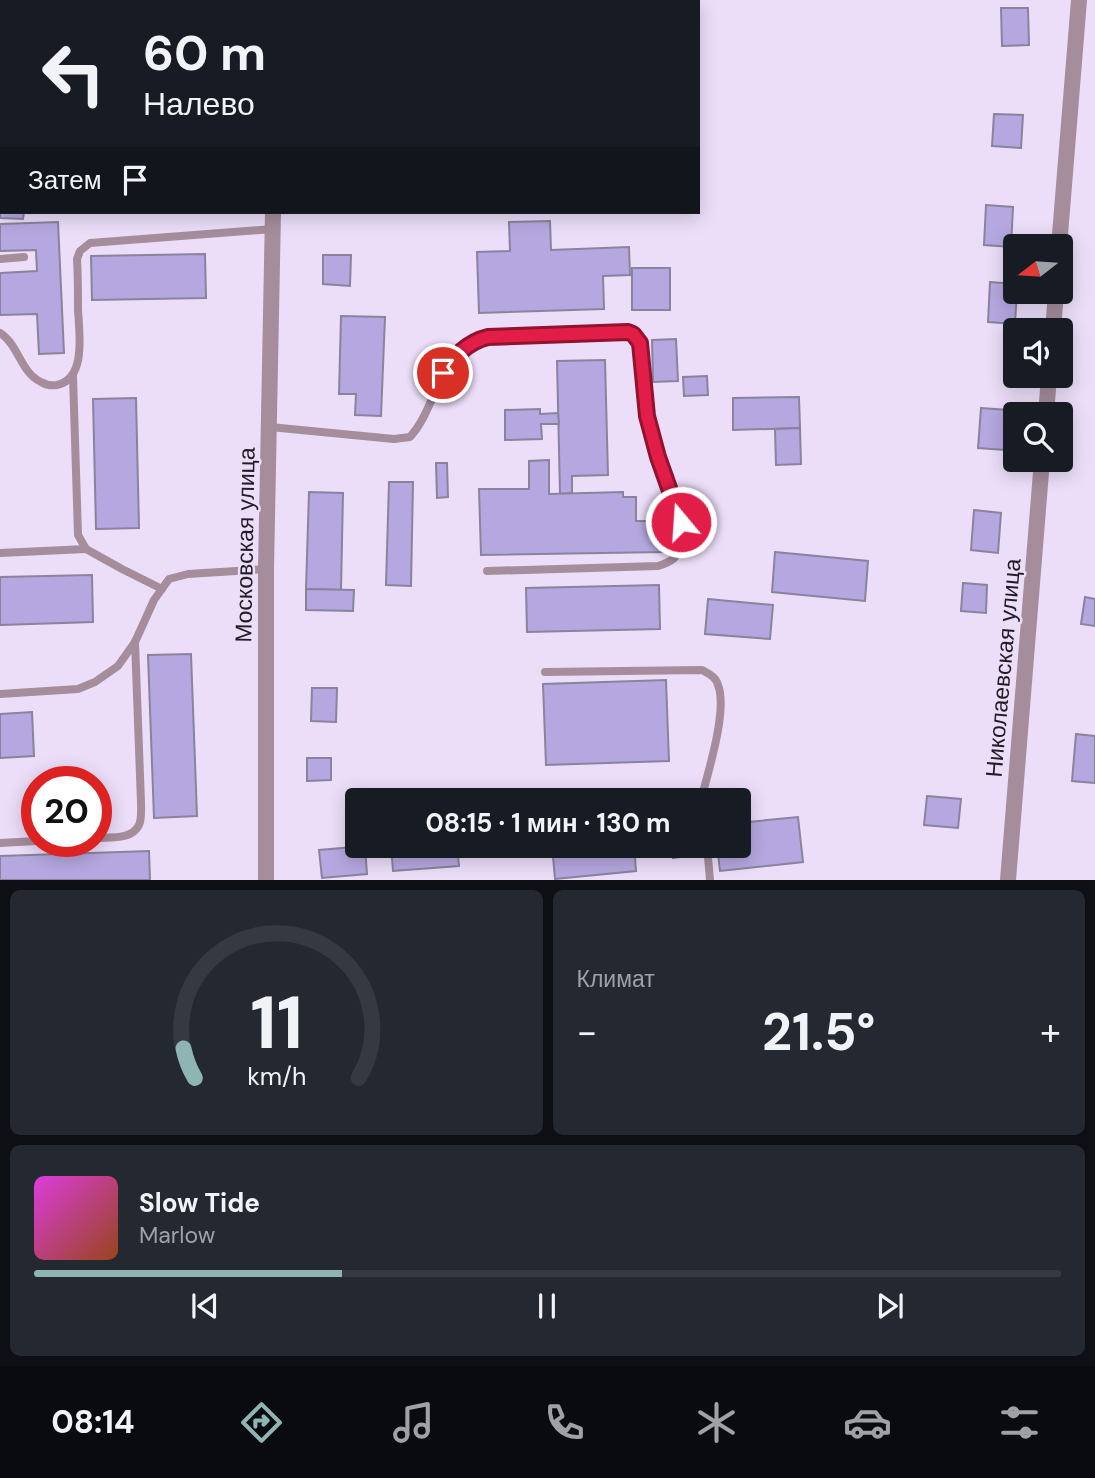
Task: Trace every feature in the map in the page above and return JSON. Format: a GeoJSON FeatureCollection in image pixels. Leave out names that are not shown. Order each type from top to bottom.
{"type":"FeatureCollection","features":[{"type":"Feature","properties":{"kind":"street"},"geometry":{"type":"LineString","coordinates":[[1060,234],[1079,0]]}},
{"type":"Feature","properties":{"kind":"street","name":"Московская улица"},"geometry":{"type":"LineString","coordinates":[[266,880],[266,569],[273,214]]}},
{"type":"Feature","properties":{"kind":"street","name":"Николаевская улица"},"geometry":{"type":"LineString","coordinates":[[1008,880],[1041,472]]}},
{"type":"Feature","properties":{"kind":"lane"},"geometry":{"type":"LineString","coordinates":[[86,549],[78,535],[73,376],[79,352],[77,260],[80,251],[90,243],[273,229]]}},
{"type":"Feature","properties":{"kind":"lane"},"geometry":{"type":"LineString","coordinates":[[0,259],[24,257]]}},
{"type":"Feature","properties":{"kind":"lane"},"geometry":{"type":"LineString","coordinates":[[0,333],[9,340],[24,369],[39,382],[52,386],[63,384],[73,376]]}},
{"type":"Feature","properties":{"kind":"lane"},"geometry":{"type":"LineString","coordinates":[[270,426],[394,439],[410,437],[455,355],[478,339],[502,336],[633,334],[640,343],[647,416],[681,522],[683,539],[680,551],[671,561],[658,566],[487,571]]}},
{"type":"Feature","properties":{"kind":"lane"},"geometry":{"type":"LineString","coordinates":[[0,552],[86,549],[162,589]]}},
{"type":"Feature","properties":{"kind":"lane"},"geometry":{"type":"LineString","coordinates":[[0,694],[78,689],[95,682],[118,666],[135,642],[153,600],[169,579],[188,574],[266,569]]}},
{"type":"Feature","properties":{"kind":"lane"},"geometry":{"type":"LineString","coordinates":[[112,837],[124,836],[135,830],[140,823],[135,642]]}},
{"type":"Feature","properties":{"kind":"lane"},"geometry":{"type":"LineString","coordinates":[[545,672],[702,670],[713,677],[718,682],[721,710],[703,788]]}},
{"type":"Feature","properties":{"kind":"lane"},"geometry":{"type":"LineString","coordinates":[[0,843],[21,842]]}},
{"type":"Feature","properties":{"kind":"lane"},"geometry":{"type":"LineString","coordinates":[[708,858],[710,880]]}},
{"type":"Feature","properties":{"kind":"building"},"geometry":{"type":"Polygon","coordinates":[[[1001,8],[1028,8],[1029,45],[1002,46],[1001,8]]]}},
{"type":"Feature","properties":{"kind":"building"},"geometry":{"type":"Polygon","coordinates":[[[994,114],[1023,115],[1021,148],[992,146],[994,114]]]}},
{"type":"Feature","properties":{"kind":"building"},"geometry":{"type":"Polygon","coordinates":[[[986,205],[1013,207],[1012,234],[1003,234],[1003,246],[984,245],[986,205]]]}},
{"type":"Feature","properties":{"kind":"building"},"geometry":{"type":"Polygon","coordinates":[[[0,214],[24,214],[23,219],[0,218],[0,214]]]}},
{"type":"Feature","properties":{"kind":"building"},"geometry":{"type":"Polygon","coordinates":[[[550,221],[551,250],[629,247],[630,275],[603,276],[604,309],[479,313],[477,252],[510,251],[509,222],[550,221]]]}},
{"type":"Feature","properties":{"kind":"building"},"geometry":{"type":"Polygon","coordinates":[[[58,222],[64,353],[39,354],[37,314],[0,315],[0,273],[37,271],[36,250],[0,251],[0,224],[58,222]]]}},
{"type":"Feature","properties":{"kind":"building"},"geometry":{"type":"Polygon","coordinates":[[[205,254],[206,298],[92,300],[91,256],[205,254]]]}},
{"type":"Feature","properties":{"kind":"building"},"geometry":{"type":"Polygon","coordinates":[[[323,255],[351,255],[350,286],[323,284],[323,255]]]}},
{"type":"Feature","properties":{"kind":"building"},"geometry":{"type":"Polygon","coordinates":[[[632,268],[670,268],[670,310],[632,310],[632,268]]]}},
{"type":"Feature","properties":{"kind":"building"},"geometry":{"type":"Polygon","coordinates":[[[990,282],[1003,283],[1003,304],[1016,304],[1015,318],[1003,318],[1003,323],[988,322],[990,282]]]}},
{"type":"Feature","properties":{"kind":"building"},"geometry":{"type":"Polygon","coordinates":[[[341,316],[385,317],[381,416],[355,415],[356,394],[339,394],[341,316]]]}},
{"type":"Feature","properties":{"kind":"building"},"geometry":{"type":"Polygon","coordinates":[[[676,339],[678,381],[653,382],[652,340],[676,339]]]}},
{"type":"Feature","properties":{"kind":"building"},"geometry":{"type":"Polygon","coordinates":[[[605,360],[608,475],[572,476],[572,493],[560,494],[557,361],[605,360]]]}},
{"type":"Feature","properties":{"kind":"building"},"geometry":{"type":"Polygon","coordinates":[[[707,376],[708,395],[684,396],[683,377],[707,376]]]}},
{"type":"Feature","properties":{"kind":"building"},"geometry":{"type":"Polygon","coordinates":[[[799,397],[800,428],[733,430],[733,398],[799,397]]]}},
{"type":"Feature","properties":{"kind":"building"},"geometry":{"type":"Polygon","coordinates":[[[136,398],[139,528],[96,529],[93,399],[136,398]]]}},
{"type":"Feature","properties":{"kind":"building"},"geometry":{"type":"Polygon","coordinates":[[[981,408],[1003,410],[1003,450],[978,448],[981,408]]]}},
{"type":"Feature","properties":{"kind":"building"},"geometry":{"type":"Polygon","coordinates":[[[540,409],[540,414],[558,413],[559,424],[541,424],[542,439],[505,440],[505,410],[540,409]]]}},
{"type":"Feature","properties":{"kind":"building"},"geometry":{"type":"Polygon","coordinates":[[[800,428],[801,464],[776,465],[775,429],[800,428]]]}},
{"type":"Feature","properties":{"kind":"building"},"geometry":{"type":"Polygon","coordinates":[[[549,460],[549,494],[623,492],[623,497],[636,497],[636,521],[664,521],[664,552],[481,555],[479,489],[529,489],[529,461],[549,460]]]}},
{"type":"Feature","properties":{"kind":"building"},"geometry":{"type":"Polygon","coordinates":[[[436,463],[447,463],[448,497],[437,498],[436,463]]]}},
{"type":"Feature","properties":{"kind":"building"},"geometry":{"type":"Polygon","coordinates":[[[389,482],[413,482],[411,586],[386,585],[389,482]]]}},
{"type":"Feature","properties":{"kind":"building"},"geometry":{"type":"Polygon","coordinates":[[[309,492],[343,493],[341,590],[306,589],[309,492]]]}},
{"type":"Feature","properties":{"kind":"building"},"geometry":{"type":"Polygon","coordinates":[[[974,510],[1001,513],[998,553],[971,550],[974,510]]]}},
{"type":"Feature","properties":{"kind":"building"},"geometry":{"type":"Polygon","coordinates":[[[775,552],[868,561],[865,601],[772,592],[775,552]]]}},
{"type":"Feature","properties":{"kind":"building"},"geometry":{"type":"Polygon","coordinates":[[[92,575],[93,622],[0,625],[0,577],[92,575]]]}},
{"type":"Feature","properties":{"kind":"building"},"geometry":{"type":"Polygon","coordinates":[[[963,583],[987,585],[986,613],[961,611],[963,583]]]}},
{"type":"Feature","properties":{"kind":"building"},"geometry":{"type":"Polygon","coordinates":[[[659,585],[660,629],[527,632],[526,588],[659,585]]]}},
{"type":"Feature","properties":{"kind":"building"},"geometry":{"type":"Polygon","coordinates":[[[306,589],[354,590],[353,611],[306,610],[306,589]]]}},
{"type":"Feature","properties":{"kind":"building"},"geometry":{"type":"Polygon","coordinates":[[[1085,597],[1095,599],[1095,626],[1081,624],[1085,597]]]}},
{"type":"Feature","properties":{"kind":"building"},"geometry":{"type":"Polygon","coordinates":[[[708,599],[773,605],[770,639],[705,634],[708,599]]]}},
{"type":"Feature","properties":{"kind":"building"},"geometry":{"type":"Polygon","coordinates":[[[191,654],[197,816],[154,818],[148,655],[191,654]]]}},
{"type":"Feature","properties":{"kind":"building"},"geometry":{"type":"Polygon","coordinates":[[[666,680],[669,761],[546,765],[543,684],[666,680]]]}},
{"type":"Feature","properties":{"kind":"building"},"geometry":{"type":"Polygon","coordinates":[[[312,688],[337,688],[336,722],[311,721],[312,688]]]}},
{"type":"Feature","properties":{"kind":"building"},"geometry":{"type":"Polygon","coordinates":[[[32,712],[34,756],[0,758],[0,714],[32,712]]]}},
{"type":"Feature","properties":{"kind":"building"},"geometry":{"type":"Polygon","coordinates":[[[1076,734],[1095,736],[1095,783],[1072,781],[1076,734]]]}},
{"type":"Feature","properties":{"kind":"building"},"geometry":{"type":"Polygon","coordinates":[[[307,758],[331,758],[331,780],[307,781],[307,758]]]}},
{"type":"Feature","properties":{"kind":"building"},"geometry":{"type":"Polygon","coordinates":[[[927,796],[961,799],[958,828],[924,825],[927,796]]]}},
{"type":"Feature","properties":{"kind":"building"},"geometry":{"type":"Polygon","coordinates":[[[798,817],[803,862],[720,871],[718,858],[751,858],[751,822],[798,817]]]}},
{"type":"Feature","properties":{"kind":"building"},"geometry":{"type":"Polygon","coordinates":[[[345,848],[345,858],[366,858],[367,874],[322,878],[319,850],[345,848]]]}},
{"type":"Feature","properties":{"kind":"building"},"geometry":{"type":"Polygon","coordinates":[[[149,851],[150,880],[0,880],[0,856],[112,857],[112,852],[149,851]]]}},
{"type":"Feature","properties":{"kind":"building"},"geometry":{"type":"Polygon","coordinates":[[[392,858],[458,858],[459,866],[393,871],[392,858]]]}},
{"type":"Feature","properties":{"kind":"building"},"geometry":{"type":"Polygon","coordinates":[[[553,858],[635,858],[636,871],[555,879],[553,858]]]}},
{"type":"Feature","properties":{"kind":"route"},"geometry":{"type":"LineString","coordinates":[[443,373],[455,355],[478,339],[628,332],[633,334],[640,343],[647,416],[681,522]]}}]}
